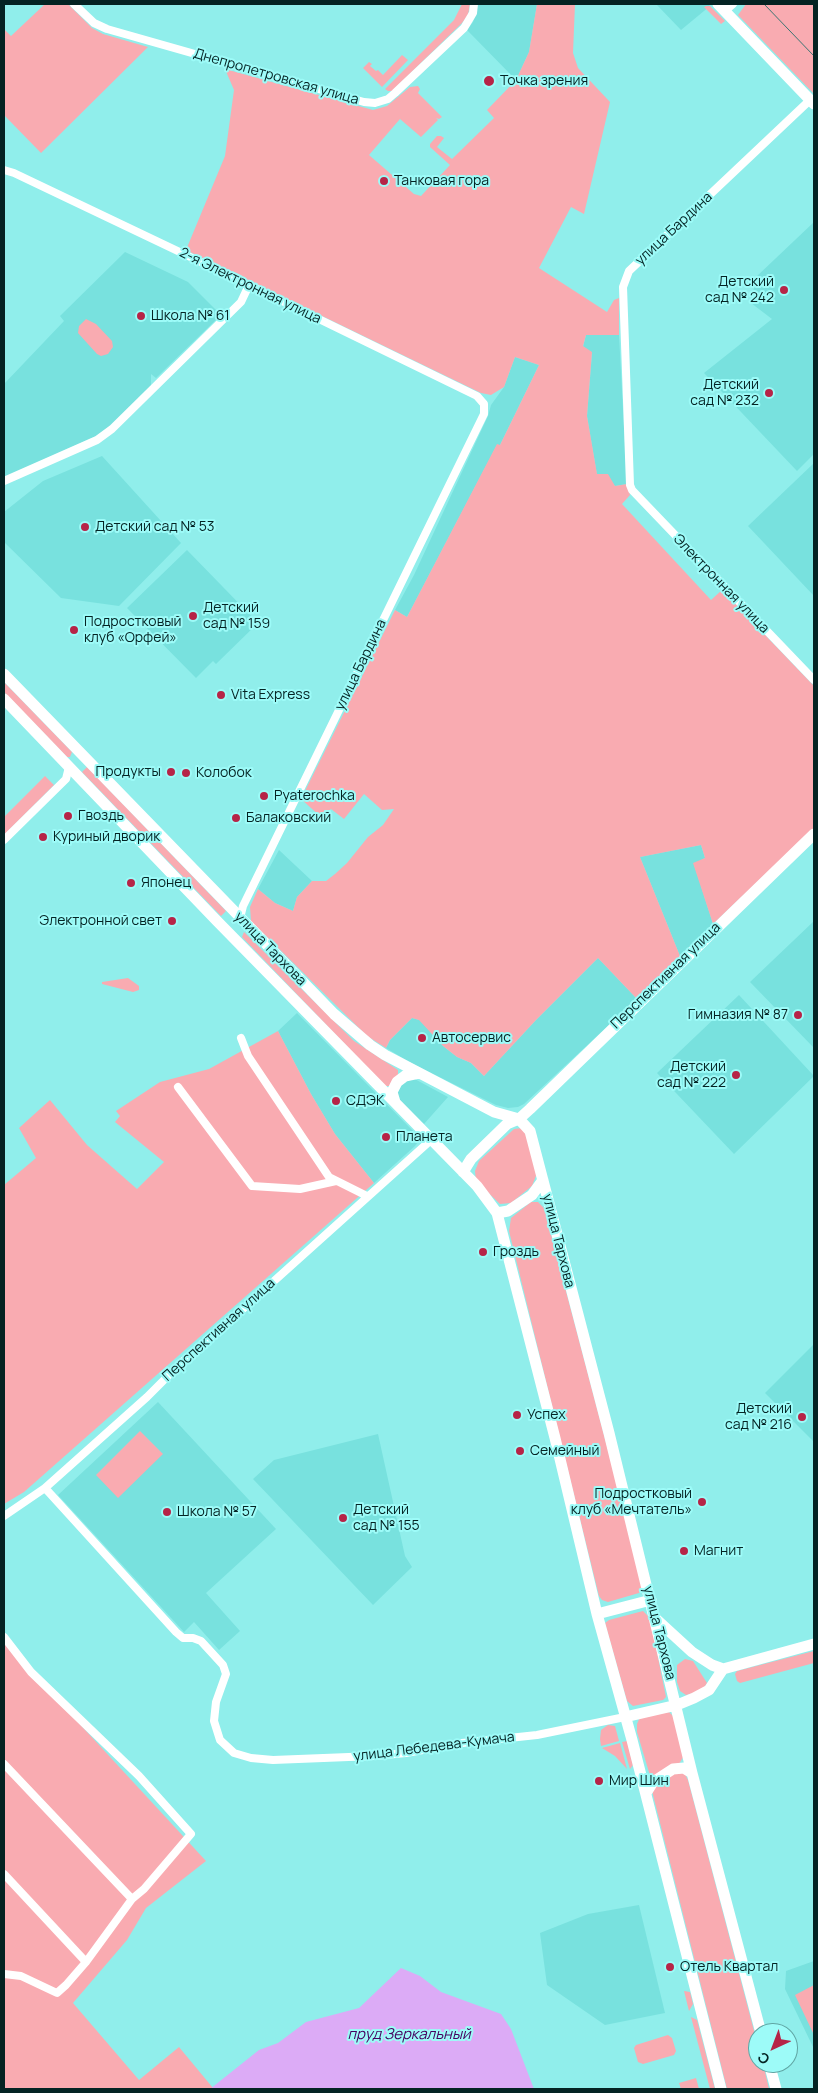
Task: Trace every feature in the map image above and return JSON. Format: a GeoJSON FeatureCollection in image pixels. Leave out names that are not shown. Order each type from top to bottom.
{"type":"FeatureCollection","features":[{"type":"Feature","properties":{"kind":"main road"},"geometry":{"type":"LineString","coordinates":[[725,6],[812,102]]}},
{"type":"Feature","properties":{"kind":"main road","name":"улица Тархова"},"geometry":{"type":"LineString","coordinates":[[4,674],[334,1014],[370,1045],[418,1073],[494,1112],[519,1119],[530,1132],[656,1619],[692,1773],[758,2023]]}},
{"type":"Feature","properties":{"kind":"main road","name":"улица Тархова"},"geometry":{"type":"LineString","coordinates":[[4,699],[464,1172],[497,1213],[555,1438],[597,1614],[646,1793],[720,2089]]}},
{"type":"Feature","properties":{"kind":"main road"},"geometry":{"type":"LineString","coordinates":[[70,767],[82,754]]}},
{"type":"Feature","properties":{"kind":"main road","name":"Перспективная улица"},"geometry":{"type":"LineString","coordinates":[[464,1172],[471,1158],[507,1124],[519,1119],[814,834]]}},
{"type":"Feature","properties":{"kind":"main road"},"geometry":{"type":"LineString","coordinates":[[230,931],[240,918]]}},
{"type":"Feature","properties":{"kind":"main road"},"geometry":{"type":"LineString","coordinates":[[395,1102],[392,1092],[397,1082],[405,1076],[418,1073]]}},
{"type":"Feature","properties":{"kind":"main road"},"geometry":{"type":"LineString","coordinates":[[497,1213],[508,1210],[532,1195],[543,1180]]}},
{"type":"Feature","properties":{"kind":"main road"},"geometry":{"type":"LineString","coordinates":[[597,1614],[651,1600]]}},
{"type":"Feature","properties":{"kind":"main road"},"geometry":{"type":"LineString","coordinates":[[656,1619],[692,1652],[712,1665],[723,1669],[814,1644]]}},
{"type":"Feature","properties":{"kind":"main road"},"geometry":{"type":"LineString","coordinates":[[626,1717],[677,1705],[709,1690],[723,1669]]}},
{"type":"Feature","properties":{"kind":"main road"},"geometry":{"type":"LineString","coordinates":[[646,1793],[653,1782],[673,1769],[684,1768],[692,1773]]}},
{"type":"Feature","properties":{"kind":"main road"},"geometry":{"type":"LineString","coordinates":[[772,2073],[776,2089]]}},
{"type":"Feature","properties":{"kind":"street","name":"Днепропетровская улица"},"geometry":{"type":"LineString","coordinates":[[74,4],[94,23],[107,29],[364,102],[375,103],[388,99],[464,28],[473,13],[474,4]]}},
{"type":"Feature","properties":{"kind":"street","name":"улица Бардина"},"geometry":{"type":"LineString","coordinates":[[630,485],[623,287],[629,271],[812,102]]}},
{"type":"Feature","properties":{"kind":"street","name":"2-я Электронная улица"},"geometry":{"type":"LineString","coordinates":[[4,170],[14,173],[249,285],[477,396],[484,404],[484,414]]}},
{"type":"Feature","properties":{"kind":"street"},"geometry":{"type":"LineString","coordinates":[[4,481],[96,440],[112,430],[241,302],[249,285]]}},
{"type":"Feature","properties":{"kind":"street","name":"улица Бардина"},"geometry":{"type":"LineString","coordinates":[[240,918],[242,906],[255,883],[484,414]]}},
{"type":"Feature","properties":{"kind":"street","name":"Электронная улица"},"geometry":{"type":"LineString","coordinates":[[630,485],[637,497],[814,680]]}},
{"type":"Feature","properties":{"kind":"street"},"geometry":{"type":"LineString","coordinates":[[4,840],[66,779],[70,767]]}},
{"type":"Feature","properties":{"kind":"street"},"geometry":{"type":"LineString","coordinates":[[242,1038],[248,1056],[328,1177],[367,1196]]}},
{"type":"Feature","properties":{"kind":"street"},"geometry":{"type":"LineString","coordinates":[[178,1087],[252,1186],[300,1188],[336,1181]]}},
{"type":"Feature","properties":{"kind":"street","name":"Перспективная улица"},"geometry":{"type":"LineString","coordinates":[[4,1516],[45,1488],[147,1397],[182,1362],[431,1140]]}},
{"type":"Feature","properties":{"kind":"street","name":"улица Лебедева-Кумача"},"geometry":{"type":"LineString","coordinates":[[45,1488],[176,1632],[183,1638],[193,1638],[201,1641],[222,1666],[226,1674],[216,1702],[214,1721],[220,1740],[234,1753],[251,1758],[273,1760],[374,1756],[406,1753],[462,1742],[537,1736],[626,1717]]}},
{"type":"Feature","properties":{"kind":"street"},"geometry":{"type":"LineString","coordinates":[[4,1637],[31,1672],[133,1770],[191,1834],[144,1889],[132,1900],[86,1962],[66,1986],[57,1993],[21,1976],[4,1974]]}},
{"type":"Feature","properties":{"kind":"street"},"geometry":{"type":"LineString","coordinates":[[4,1764],[132,1900]]}},
{"type":"Feature","properties":{"kind":"street"},"geometry":{"type":"LineString","coordinates":[[4,1874],[86,1962]]}},
{"type":"Feature","properties":{"kind":"shaded area"},"geometry":{"type":"Polygon","coordinates":[[[45,4],[68,4],[92,28],[103,34],[148,47],[41,153],[4,115],[4,29],[11,36],[45,4]]]}},
{"type":"Feature","properties":{"kind":"shaded area"},"geometry":{"type":"Polygon","coordinates":[[[462,4],[470,4],[468,15],[462,23],[392,91],[385,89],[454,20],[462,4]]]}},
{"type":"Feature","properties":{"kind":"shaded area"},"geometry":{"type":"Polygon","coordinates":[[[476,4],[537,4],[529,52],[516,80],[467,30],[476,14],[476,4]]]}},
{"type":"Feature","properties":{"kind":"shaded area"},"geometry":{"type":"Polygon","coordinates":[[[537,4],[575,4],[573,53],[578,68],[610,102],[584,214],[571,207],[539,268],[607,312],[614,300],[619,298],[619,335],[586,335],[583,346],[592,352],[587,416],[597,474],[608,474],[615,486],[627,484],[630,495],[622,504],[711,600],[722,590],[814,686],[814,828],[713,924],[693,863],[705,858],[701,845],[640,857],[680,956],[637,999],[598,958],[536,1020],[484,1076],[471,1063],[457,1057],[443,1046],[419,1020],[412,1018],[390,1040],[386,1048],[367,1036],[251,921],[250,907],[258,889],[275,903],[293,911],[297,897],[312,881],[326,881],[335,874],[347,863],[368,837],[383,825],[394,809],[382,810],[364,794],[344,819],[331,809],[321,817],[301,799],[395,610],[407,617],[497,444],[500,445],[539,365],[515,357],[504,387],[491,395],[481,393],[186,250],[225,156],[234,90],[225,69],[373,110],[387,106],[410,87],[418,86],[420,89],[418,93],[442,117],[436,118],[438,120],[421,137],[400,119],[369,155],[414,194],[421,196],[450,165],[430,147],[430,144],[437,136],[444,138],[437,147],[452,159],[494,118],[487,110],[516,80],[529,52],[537,4]]]}},
{"type":"Feature","properties":{"kind":"shaded area"},"geometry":{"type":"Polygon","coordinates":[[[656,4],[708,4],[710,6],[681,30],[656,4]]]}},
{"type":"Feature","properties":{"kind":"shaded area"},"geometry":{"type":"Polygon","coordinates":[[[746,4],[814,4],[814,94],[738,15],[746,4]]]}},
{"type":"Feature","properties":{"kind":"shaded area"},"geometry":{"type":"Polygon","coordinates":[[[710,6],[725,21],[721,24],[704,7],[710,6]]]}},
{"type":"Feature","properties":{"kind":"shaded area"},"geometry":{"type":"Polygon","coordinates":[[[402,55],[408,60],[382,87],[363,68],[369,62],[372,64],[370,66],[383,75],[402,55]]]}},
{"type":"Feature","properties":{"kind":"shaded area","name":"Детский сад № 232"},"geometry":{"type":"Polygon","coordinates":[[[814,222],[814,454],[797,471],[704,373],[772,319],[751,303],[756,277],[814,222]]]}},
{"type":"Feature","properties":{"kind":"shaded area"},"geometry":{"type":"Polygon","coordinates":[[[125,252],[188,282],[221,315],[156,378],[151,374],[151,388],[105,432],[5,477],[4,384],[64,321],[60,316],[125,252]]]}},
{"type":"Feature","properties":{"kind":"shaded area"},"geometry":{"type":"Polygon","coordinates":[[[86,319],[96,324],[112,341],[113,347],[108,354],[101,356],[97,354],[78,333],[79,326],[86,319]]]}},
{"type":"Feature","properties":{"kind":"shaded area"},"geometry":{"type":"Polygon","coordinates":[[[586,335],[619,335],[627,484],[615,486],[597,475],[587,416],[592,353],[583,347],[586,335]]]}},
{"type":"Feature","properties":{"kind":"shaded area"},"geometry":{"type":"Polygon","coordinates":[[[515,357],[539,365],[500,445],[497,445],[407,617],[395,610],[414,575],[488,416],[491,405],[504,387],[515,357]]]}},
{"type":"Feature","properties":{"kind":"shaded area","name":"Детский сад № 53"},"geometry":{"type":"Polygon","coordinates":[[[102,456],[181,543],[119,606],[61,598],[4,542],[4,512],[43,481],[102,456]]]}},
{"type":"Feature","properties":{"kind":"shaded area"},"geometry":{"type":"Polygon","coordinates":[[[814,463],[814,596],[748,526],[814,463]]]}},
{"type":"Feature","properties":{"kind":"shaded area","name":"Детский сад № 159"},"geometry":{"type":"Polygon","coordinates":[[[187,550],[258,623],[216,664],[213,661],[196,678],[127,608],[187,550]]]}},
{"type":"Feature","properties":{"kind":"shaded area"},"geometry":{"type":"Polygon","coordinates":[[[4,682],[72,752],[70,757],[67,757],[4,692],[4,682]]]}},
{"type":"Feature","properties":{"kind":"shaded area"},"geometry":{"type":"Polygon","coordinates":[[[87,767],[226,911],[221,916],[82,772],[87,767]]]}},
{"type":"Feature","properties":{"kind":"shaded area"},"geometry":{"type":"Polygon","coordinates":[[[45,776],[54,785],[4,835],[4,817],[45,776]]]}},
{"type":"Feature","properties":{"kind":"shaded area"},"geometry":{"type":"Polygon","coordinates":[[[701,845],[705,858],[694,864],[713,924],[680,956],[640,857],[701,845]]]}},
{"type":"Feature","properties":{"kind":"shaded area"},"geometry":{"type":"Polygon","coordinates":[[[279,850],[312,881],[297,897],[293,911],[275,903],[258,889],[279,850]]]}},
{"type":"Feature","properties":{"kind":"shaded area","name":"Гимназия № 87"},"geometry":{"type":"Polygon","coordinates":[[[814,921],[814,1048],[750,982],[814,921]]]}},
{"type":"Feature","properties":{"kind":"shaded area"},"geometry":{"type":"Polygon","coordinates":[[[244,932],[354,1041],[398,1070],[398,1077],[391,1086],[385,1086],[242,937],[244,932]]]}},
{"type":"Feature","properties":{"kind":"shaded area"},"geometry":{"type":"Polygon","coordinates":[[[598,958],[637,999],[524,1104],[518,1107],[508,1108],[496,1105],[411,1063],[386,1048],[390,1040],[412,1018],[420,1020],[443,1046],[457,1057],[471,1063],[484,1076],[536,1020],[598,958]]]}},
{"type":"Feature","properties":{"kind":"shaded area"},"geometry":{"type":"Polygon","coordinates":[[[128,978],[139,986],[139,990],[133,992],[102,984],[102,982],[128,978]]]}},
{"type":"Feature","properties":{"kind":"shaded area","name":"Детский сад № 222"},"geometry":{"type":"Polygon","coordinates":[[[739,995],[814,1076],[734,1154],[657,1073],[739,995]]]}},
{"type":"Feature","properties":{"kind":"shaded area"},"geometry":{"type":"Polygon","coordinates":[[[297,1013],[417,1135],[418,1142],[415,1146],[374,1183],[335,1134],[311,1094],[278,1031],[297,1013]]]}},
{"type":"Feature","properties":{"kind":"shaded area"},"geometry":{"type":"Polygon","coordinates":[[[278,1031],[311,1094],[335,1134],[374,1183],[24,1492],[4,1504],[4,1185],[36,1158],[19,1128],[50,1100],[87,1145],[137,1189],[164,1162],[115,1122],[120,1116],[116,1111],[160,1082],[209,1069],[278,1031]]]}},
{"type":"Feature","properties":{"kind":"shaded area"},"geometry":{"type":"Polygon","coordinates":[[[411,1077],[448,1097],[424,1124],[396,1097],[396,1094],[407,1078],[411,1077]]]}},
{"type":"Feature","properties":{"kind":"shaded area"},"geometry":{"type":"Polygon","coordinates":[[[522,1128],[525,1132],[537,1173],[532,1186],[511,1203],[500,1204],[476,1181],[475,1171],[479,1161],[514,1129],[522,1128]]]}},
{"type":"Feature","properties":{"kind":"shaded area"},"geometry":{"type":"Polygon","coordinates":[[[531,1202],[538,1202],[544,1208],[642,1579],[642,1590],[639,1593],[608,1602],[602,1600],[599,1596],[509,1231],[511,1218],[531,1202]]]}},
{"type":"Feature","properties":{"kind":"shaded area","name":"Детский сад № 216"},"geometry":{"type":"Polygon","coordinates":[[[814,1344],[814,1442],[765,1393],[814,1344]]]}},
{"type":"Feature","properties":{"kind":"shaded area","name":"Школа № 57"},"geometry":{"type":"Polygon","coordinates":[[[158,1402],[276,1529],[206,1593],[240,1631],[219,1650],[194,1622],[184,1632],[58,1495],[158,1402]]]}},
{"type":"Feature","properties":{"kind":"shaded area"},"geometry":{"type":"Polygon","coordinates":[[[140,1431],[163,1454],[118,1498],[96,1475],[140,1431]]]}},
{"type":"Feature","properties":{"kind":"shaded area","name":"Детский сад № 155"},"geometry":{"type":"Polygon","coordinates":[[[378,1434],[405,1556],[412,1567],[373,1605],[253,1479],[274,1460],[378,1434]]]}},
{"type":"Feature","properties":{"kind":"shaded area"},"geometry":{"type":"Polygon","coordinates":[[[643,1611],[650,1618],[666,1697],[663,1700],[633,1706],[627,1701],[605,1623],[609,1620],[643,1611]]]}},
{"type":"Feature","properties":{"kind":"shaded area"},"geometry":{"type":"Polygon","coordinates":[[[4,1642],[206,1861],[146,1908],[127,1940],[73,2003],[139,2080],[179,2047],[213,2088],[4,2089],[4,1642]]]}},
{"type":"Feature","properties":{"kind":"shaded area"},"geometry":{"type":"Polygon","coordinates":[[[814,1651],[814,1663],[740,1683],[737,1681],[735,1674],[737,1671],[814,1651]]]}},
{"type":"Feature","properties":{"kind":"shaded area"},"geometry":{"type":"Polygon","coordinates":[[[685,1659],[693,1661],[707,1683],[702,1691],[686,1695],[680,1691],[677,1682],[677,1665],[685,1659]]]}},
{"type":"Feature","properties":{"kind":"shaded area"},"geometry":{"type":"Polygon","coordinates":[[[669,1712],[673,1716],[684,1756],[679,1764],[651,1779],[637,1732],[637,1724],[640,1717],[669,1712]]]}},
{"type":"Feature","properties":{"kind":"shaded area"},"geometry":{"type":"Polygon","coordinates":[[[608,1725],[615,1726],[619,1741],[601,1746],[601,1730],[608,1725]]]}},
{"type":"Feature","properties":{"kind":"shaded area"},"geometry":{"type":"Polygon","coordinates":[[[627,1741],[633,1765],[630,1769],[622,1742],[627,1741]]]}},
{"type":"Feature","properties":{"kind":"shaded area"},"geometry":{"type":"Polygon","coordinates":[[[620,1743],[627,1769],[615,1756],[602,1748],[620,1743]]]}},
{"type":"Feature","properties":{"kind":"shaded area"},"geometry":{"type":"Polygon","coordinates":[[[679,1772],[685,1774],[688,1780],[752,2023],[748,2023],[748,2073],[765,2073],[769,2089],[727,2089],[652,1791],[654,1783],[679,1772]]]}},
{"type":"Feature","properties":{"kind":"shaded area"},"geometry":{"type":"Polygon","coordinates":[[[639,1905],[665,2013],[605,2025],[547,1985],[540,1933],[588,1914],[639,1905]]]}},
{"type":"Feature","properties":{"kind":"shaded area"},"geometry":{"type":"Polygon","coordinates":[[[814,1961],[814,2049],[785,1989],[786,1971],[814,1961]]]}},
{"type":"Feature","properties":{"kind":"shaded area"},"geometry":{"type":"Polygon","coordinates":[[[814,1985],[814,2035],[795,1995],[814,1985]]]}},
{"type":"Feature","properties":{"kind":"shaded area"},"geometry":{"type":"Polygon","coordinates":[[[684,1991],[690,1992],[693,2004],[689,2011],[684,1991]]]}},
{"type":"Feature","properties":{"kind":"shaded area"},"geometry":{"type":"Polygon","coordinates":[[[691,2017],[697,2020],[715,2089],[710,2089],[691,2017]]]}},
{"type":"Feature","properties":{"kind":"shaded area"},"geometry":{"type":"Polygon","coordinates":[[[668,2035],[672,2038],[676,2051],[674,2055],[643,2064],[638,2062],[634,2048],[636,2045],[668,2035]]]}},
{"type":"Feature","properties":{"kind":"shaded area"},"geometry":{"type":"Polygon","coordinates":[[[696,2078],[699,2089],[681,2089],[679,2083],[696,2078]]]}},
{"type":"Feature","properties":{"kind":"water","name":"пруд Зеркальный"},"geometry":{"type":"Polygon","coordinates":[[[401,1968],[420,1976],[441,1992],[501,2014],[511,2029],[534,2089],[210,2089],[259,2050],[278,2043],[306,2022],[359,2008],[401,1968]]]}},
{"type":"Feature","properties":{"kind":"tram line"},"geometry":{"type":"LineString","coordinates":[[764,4],[814,56]]}},
{"type":"Feature","properties":{"kind":"place","name":"Точка зрения"},"geometry":{"type":"Point","coordinates":[489,81]}},
{"type":"Feature","properties":{"kind":"place","name":"Танковая гора"},"geometry":{"type":"Point","coordinates":[384,181]}},
{"type":"Feature","properties":{"kind":"place","name":"Детский сад № 242"},"geometry":{"type":"Point","coordinates":[784,290]}},
{"type":"Feature","properties":{"kind":"place","name":"Школа № 61"},"geometry":{"type":"Point","coordinates":[141,316]}},
{"type":"Feature","properties":{"kind":"place","name":"Детский сад № 232"},"geometry":{"type":"Point","coordinates":[769,393]}},
{"type":"Feature","properties":{"kind":"place","name":"Детский сад № 53"},"geometry":{"type":"Point","coordinates":[85,527]}},
{"type":"Feature","properties":{"kind":"place","name":"Детский сад № 159"},"geometry":{"type":"Point","coordinates":[193,616]}},
{"type":"Feature","properties":{"kind":"place","name":"Подростковый клуб «Орфей»"},"geometry":{"type":"Point","coordinates":[74,630]}},
{"type":"Feature","properties":{"kind":"place","name":"Vita Express"},"geometry":{"type":"Point","coordinates":[221,695]}},
{"type":"Feature","properties":{"kind":"place","name":"Продукты"},"geometry":{"type":"Point","coordinates":[171,772]}},
{"type":"Feature","properties":{"kind":"place","name":"Колобок"},"geometry":{"type":"Point","coordinates":[186,773]}},
{"type":"Feature","properties":{"kind":"place","name":"Pyaterochka"},"geometry":{"type":"Point","coordinates":[264,796]}},
{"type":"Feature","properties":{"kind":"place","name":"Гвоздь"},"geometry":{"type":"Point","coordinates":[68,816]}},
{"type":"Feature","properties":{"kind":"place","name":"Балаковский"},"geometry":{"type":"Point","coordinates":[236,818]}},
{"type":"Feature","properties":{"kind":"place","name":"Куриный дворик"},"geometry":{"type":"Point","coordinates":[43,837]}},
{"type":"Feature","properties":{"kind":"place","name":"Японец"},"geometry":{"type":"Point","coordinates":[131,883]}},
{"type":"Feature","properties":{"kind":"place","name":"Электронной свет"},"geometry":{"type":"Point","coordinates":[172,921]}},
{"type":"Feature","properties":{"kind":"place","name":"Гимназия № 87"},"geometry":{"type":"Point","coordinates":[798,1015]}},
{"type":"Feature","properties":{"kind":"place","name":"Автосервис"},"geometry":{"type":"Point","coordinates":[422,1038]}},
{"type":"Feature","properties":{"kind":"place","name":"Детский сад № 222"},"geometry":{"type":"Point","coordinates":[736,1075]}},
{"type":"Feature","properties":{"kind":"place","name":"СДЭК"},"geometry":{"type":"Point","coordinates":[336,1101]}},
{"type":"Feature","properties":{"kind":"place","name":"Планета"},"geometry":{"type":"Point","coordinates":[386,1137]}},
{"type":"Feature","properties":{"kind":"place","name":"Гроздь"},"geometry":{"type":"Point","coordinates":[483,1252]}},
{"type":"Feature","properties":{"kind":"place","name":"Успех"},"geometry":{"type":"Point","coordinates":[517,1415]}},
{"type":"Feature","properties":{"kind":"place","name":"Детский сад № 216"},"geometry":{"type":"Point","coordinates":[802,1417]}},
{"type":"Feature","properties":{"kind":"place","name":"Семейный"},"geometry":{"type":"Point","coordinates":[520,1451]}},
{"type":"Feature","properties":{"kind":"place","name":"Подростковый клуб «Мечтатель»"},"geometry":{"type":"Point","coordinates":[702,1502]}},
{"type":"Feature","properties":{"kind":"place","name":"Школа № 57"},"geometry":{"type":"Point","coordinates":[167,1512]}},
{"type":"Feature","properties":{"kind":"place","name":"Детский сад № 155"},"geometry":{"type":"Point","coordinates":[343,1518]}},
{"type":"Feature","properties":{"kind":"place","name":"Магнит"},"geometry":{"type":"Point","coordinates":[684,1551]}},
{"type":"Feature","properties":{"kind":"place","name":"Мир Шин"},"geometry":{"type":"Point","coordinates":[599,1781]}},
{"type":"Feature","properties":{"kind":"place","name":"Отель Квартал"},"geometry":{"type":"Point","coordinates":[670,1967]}}]}
